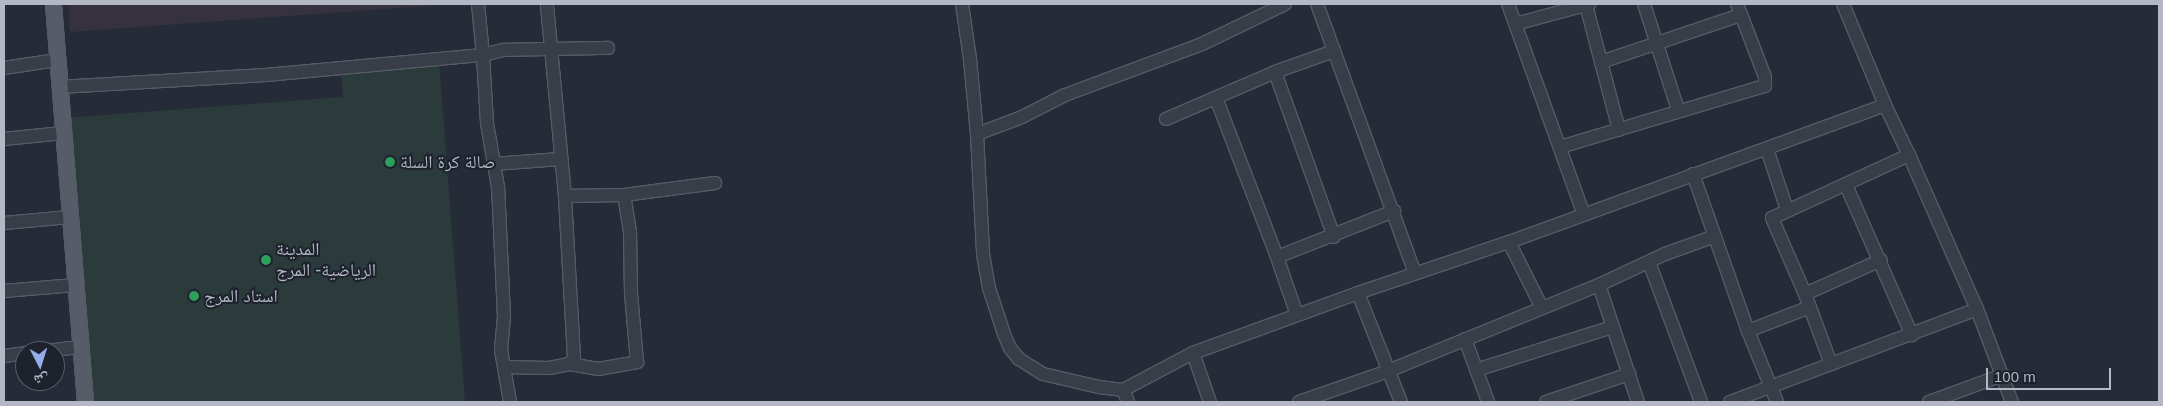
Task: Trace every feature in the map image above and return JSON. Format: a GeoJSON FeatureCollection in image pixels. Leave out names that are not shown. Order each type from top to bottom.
{"type":"FeatureCollection","features":[{"type":"Feature","properties":{"kind":"main road"},"geometry":{"type":"LineString","coordinates":[[53,4],[85,402]]}},
{"type":"Feature","properties":{"kind":"street"},"geometry":{"type":"LineString","coordinates":[[478,4],[487,123],[498,187],[502,280],[501,350],[510,402]]}},
{"type":"Feature","properties":{"kind":"street"},"geometry":{"type":"LineString","coordinates":[[547,4],[560,159],[565,196],[567,252],[575,351],[574,358],[570,364]]}},
{"type":"Feature","properties":{"kind":"street"},"geometry":{"type":"LineString","coordinates":[[962,4],[970,59],[977,134],[984,262],[999,320],[1010,348],[1019,359],[1043,374],[1099,387],[1123,390],[1193,353],[1358,293],[1509,242],[1885,106]]}},
{"type":"Feature","properties":{"kind":"street"},"geometry":{"type":"LineString","coordinates":[[977,134],[1022,117],[1074,92],[1202,44],[1285,4]]}},
{"type":"Feature","properties":{"kind":"street"},"geometry":{"type":"LineString","coordinates":[[1317,4],[1415,273]]}},
{"type":"Feature","properties":{"kind":"street"},"geometry":{"type":"LineString","coordinates":[[1508,4],[1584,215]]}},
{"type":"Feature","properties":{"kind":"street"},"geometry":{"type":"LineString","coordinates":[[1516,24],[1588,4],[1619,130]]}},
{"type":"Feature","properties":{"kind":"street"},"geometry":{"type":"LineString","coordinates":[[1644,4],[1678,110]]}},
{"type":"Feature","properties":{"kind":"street"},"geometry":{"type":"LineString","coordinates":[[1843,4],[1885,106],[1909,155],[1977,309],[2012,402]]}},
{"type":"Feature","properties":{"kind":"street"},"geometry":{"type":"LineString","coordinates":[[1560,147],[1766,84],[1739,9],[1658,44],[1601,62]]}},
{"type":"Feature","properties":{"kind":"street"},"geometry":{"type":"LineString","coordinates":[[59,87],[266,75],[483,55],[504,50],[608,48]]}},
{"type":"Feature","properties":{"kind":"street"},"geometry":{"type":"LineString","coordinates":[[1166,119],[1275,72],[1334,51]]}},
{"type":"Feature","properties":{"kind":"street"},"geometry":{"type":"LineString","coordinates":[[4,68],[57,60]]}},
{"type":"Feature","properties":{"kind":"street"},"geometry":{"type":"LineString","coordinates":[[1275,72],[1334,236]]}},
{"type":"Feature","properties":{"kind":"street"},"geometry":{"type":"LineString","coordinates":[[1216,98],[1277,257],[1297,316]]}},
{"type":"Feature","properties":{"kind":"street"},"geometry":{"type":"LineString","coordinates":[[4,139],[63,133]]}},
{"type":"Feature","properties":{"kind":"street"},"geometry":{"type":"LineString","coordinates":[[1767,149],[1787,210]]}},
{"type":"Feature","properties":{"kind":"street"},"geometry":{"type":"LineString","coordinates":[[1831,364],[1805,294],[1772,219],[1787,210],[1909,155]]}},
{"type":"Feature","properties":{"kind":"street"},"geometry":{"type":"LineString","coordinates":[[494,164],[560,159]]}},
{"type":"Feature","properties":{"kind":"street"},"geometry":{"type":"LineString","coordinates":[[1693,174],[1748,331],[1777,402]]}},
{"type":"Feature","properties":{"kind":"street"},"geometry":{"type":"LineString","coordinates":[[565,196],[624,195],[715,183]]}},
{"type":"Feature","properties":{"kind":"street"},"geometry":{"type":"LineString","coordinates":[[1846,185],[1881,260],[1912,335]]}},
{"type":"Feature","properties":{"kind":"street"},"geometry":{"type":"LineString","coordinates":[[504,367],[549,368],[570,364],[598,369],[637,362],[631,293],[630,232],[624,195]]}},
{"type":"Feature","properties":{"kind":"street"},"geometry":{"type":"LineString","coordinates":[[1277,257],[1394,211]]}},
{"type":"Feature","properties":{"kind":"street"},"geometry":{"type":"LineString","coordinates":[[4,223],[70,217]]}},
{"type":"Feature","properties":{"kind":"street"},"geometry":{"type":"LineString","coordinates":[[1299,402],[1388,371],[1715,236]]}},
{"type":"Feature","properties":{"kind":"street"},"geometry":{"type":"LineString","coordinates":[[1509,242],[1542,308]]}},
{"type":"Feature","properties":{"kind":"street"},"geometry":{"type":"LineString","coordinates":[[1805,294],[1881,260]]}},
{"type":"Feature","properties":{"kind":"street"},"geometry":{"type":"LineString","coordinates":[[1649,262],[1701,402]]}},
{"type":"Feature","properties":{"kind":"street"},"geometry":{"type":"LineString","coordinates":[[4,291],[75,285]]}},
{"type":"Feature","properties":{"kind":"street"},"geometry":{"type":"LineString","coordinates":[[1599,285],[1638,402]]}},
{"type":"Feature","properties":{"kind":"street"},"geometry":{"type":"LineString","coordinates":[[1358,293],[1401,402]]}},
{"type":"Feature","properties":{"kind":"street"},"geometry":{"type":"LineString","coordinates":[[1748,331],[1810,308]]}},
{"type":"Feature","properties":{"kind":"street"},"geometry":{"type":"LineString","coordinates":[[1730,402],[1977,309]]}},
{"type":"Feature","properties":{"kind":"street"},"geometry":{"type":"LineString","coordinates":[[1476,370],[1612,327]]}},
{"type":"Feature","properties":{"kind":"street"},"geometry":{"type":"LineString","coordinates":[[1466,339],[1488,402]]}},
{"type":"Feature","properties":{"kind":"street"},"geometry":{"type":"LineString","coordinates":[[65,349],[80,347]]}},
{"type":"Feature","properties":{"kind":"street"},"geometry":{"type":"LineString","coordinates":[[1193,353],[1210,402]]}},
{"type":"Feature","properties":{"kind":"street"},"geometry":{"type":"LineString","coordinates":[[1546,402],[1629,374]]}},
{"type":"Feature","properties":{"kind":"street"},"geometry":{"type":"LineString","coordinates":[[1935,401],[2003,375]]}},
{"type":"Feature","properties":{"kind":"street"},"geometry":{"type":"LineString","coordinates":[[1123,390],[1128,402]]}},
{"type":"Feature","properties":{"kind":"street"},"geometry":{"type":"LineString","coordinates":[[1332,390],[1337,402]]}},
{"type":"Feature","properties":{"kind":"shaded area"},"geometry":{"type":"Polygon","coordinates":[[[68,4],[440,4],[440,5],[70,32],[68,4]]]}},
{"type":"Feature","properties":{"kind":"shaded area","name":"المدينة الرياضية- المرج"},"geometry":{"type":"Polygon","coordinates":[[[439,61],[465,402],[91,402],[65,118],[343,97],[341,68],[439,61]]]}},
{"type":"Feature","properties":{"kind":"place","name":"صالة كرة السلة"},"geometry":{"type":"Point","coordinates":[390,162]}},
{"type":"Feature","properties":{"kind":"place","name":"المدينة الرياضية- المرج"},"geometry":{"type":"Point","coordinates":[266,260]}},
{"type":"Feature","properties":{"kind":"place","name":"استاد المرج"},"geometry":{"type":"Point","coordinates":[194,296]}}]}
